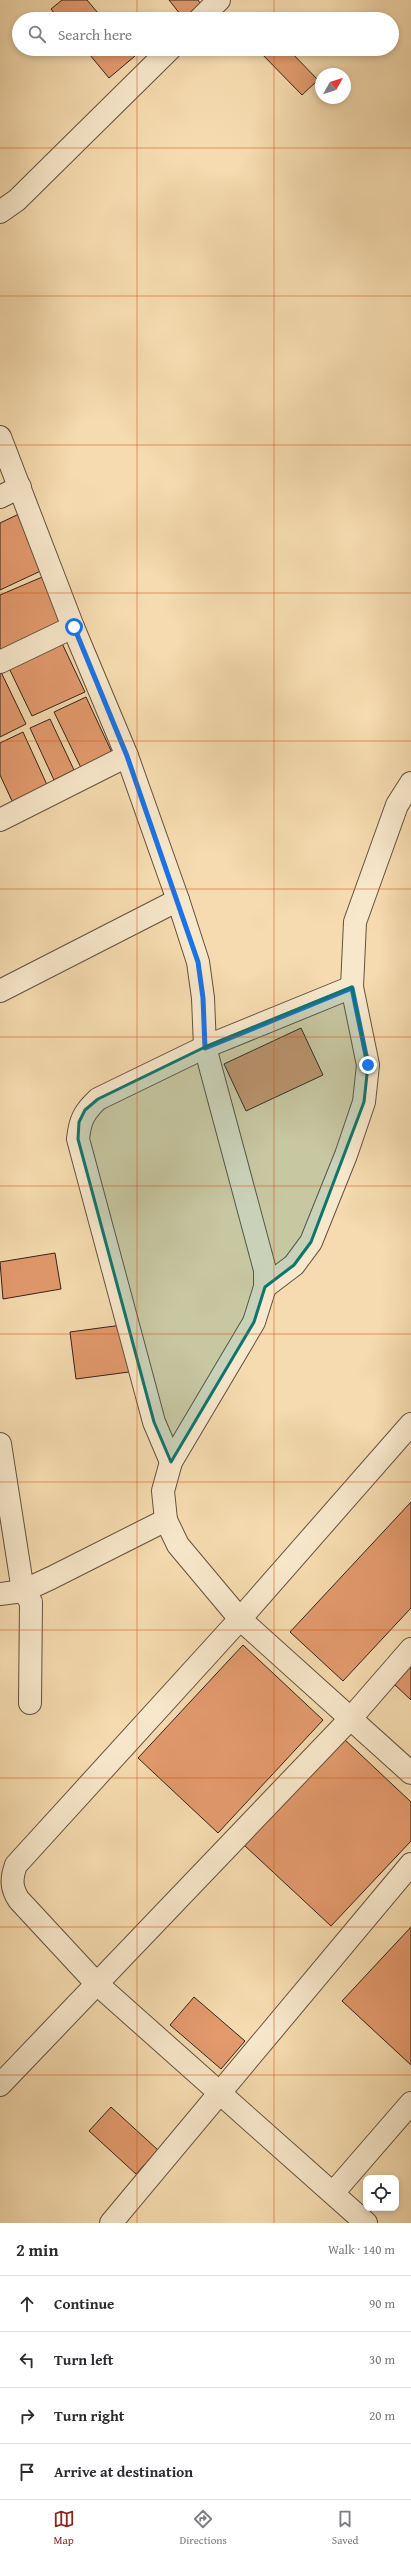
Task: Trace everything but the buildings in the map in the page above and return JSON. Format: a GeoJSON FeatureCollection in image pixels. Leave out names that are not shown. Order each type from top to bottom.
{"type":"FeatureCollection","features":[{"type":"Feature","properties":{"kind":"street"},"geometry":{"type":"LineString","coordinates":[[207,12],[219,0]]}},
{"type":"Feature","properties":{"kind":"street"},"geometry":{"type":"LineString","coordinates":[[8,206],[163,56]]}},
{"type":"Feature","properties":{"kind":"street"},"geometry":{"type":"LineString","coordinates":[[0,437],[74,627],[127,756],[178,900],[198,962],[203,998],[205,1048],[265,1270],[265,1286],[254,1322],[171,1462],[163,1491],[166,1520],[178,1545],[240,1619],[411,1773]]}},
{"type":"Feature","properties":{"kind":"street"},"geometry":{"type":"LineString","coordinates":[[0,497],[20,488]]}},
{"type":"Feature","properties":{"kind":"street"},"geometry":{"type":"LineString","coordinates":[[0,662],[74,627]]}},
{"type":"Feature","properties":{"kind":"street"},"geometry":{"type":"LineString","coordinates":[[0,820],[127,756]]}},
{"type":"Feature","properties":{"kind":"street"},"geometry":{"type":"LineString","coordinates":[[265,1286],[294,1264],[311,1242],[346,1155],[364,1102],[368,1065],[352,988],[355,922],[397,805],[411,783]]}},
{"type":"Feature","properties":{"kind":"street"},"geometry":{"type":"LineString","coordinates":[[0,991],[178,900]]}},
{"type":"Feature","properties":{"kind":"street"},"geometry":{"type":"LineString","coordinates":[[171,1462],[154,1422],[78,1139],[79,1122],[85,1110],[98,1099],[205,1048],[352,988]]}},
{"type":"Feature","properties":{"kind":"street"},"geometry":{"type":"LineString","coordinates":[[359,2221],[333,2193],[220,2095],[96,1982],[19,1900],[13,1890],[12,1877],[16,1865],[240,1619],[411,1424]]}},
{"type":"Feature","properties":{"kind":"street"},"geometry":{"type":"LineString","coordinates":[[0,1444],[23,1591],[31,1602],[30,1703]]}},
{"type":"Feature","properties":{"kind":"street"},"geometry":{"type":"LineString","coordinates":[[0,1594],[23,1591],[166,1520]]}},
{"type":"Feature","properties":{"kind":"street"},"geometry":{"type":"LineString","coordinates":[[0,2085],[96,1982],[350,1718],[411,1649]]}},
{"type":"Feature","properties":{"kind":"street"},"geometry":{"type":"LineString","coordinates":[[111,2223],[220,2095],[411,1864]]}},
{"type":"Feature","properties":{"kind":"street"},"geometry":{"type":"LineString","coordinates":[[333,2193],[411,2103]]}},
{"type":"Feature","properties":{"kind":"highlighted area"},"geometry":{"type":"Polygon","coordinates":[[[352,987],[368,1065],[364,1102],[311,1242],[294,1265],[265,1287],[254,1322],[171,1462],[154,1422],[78,1139],[79,1122],[85,1110],[98,1099],[205,1047],[352,987]]]}},
{"type":"Feature","properties":{"kind":"route"},"geometry":{"type":"LineString","coordinates":[[74,627],[127,756],[178,900],[198,962],[203,998],[205,1048],[352,988],[368,1065]]}}]}
